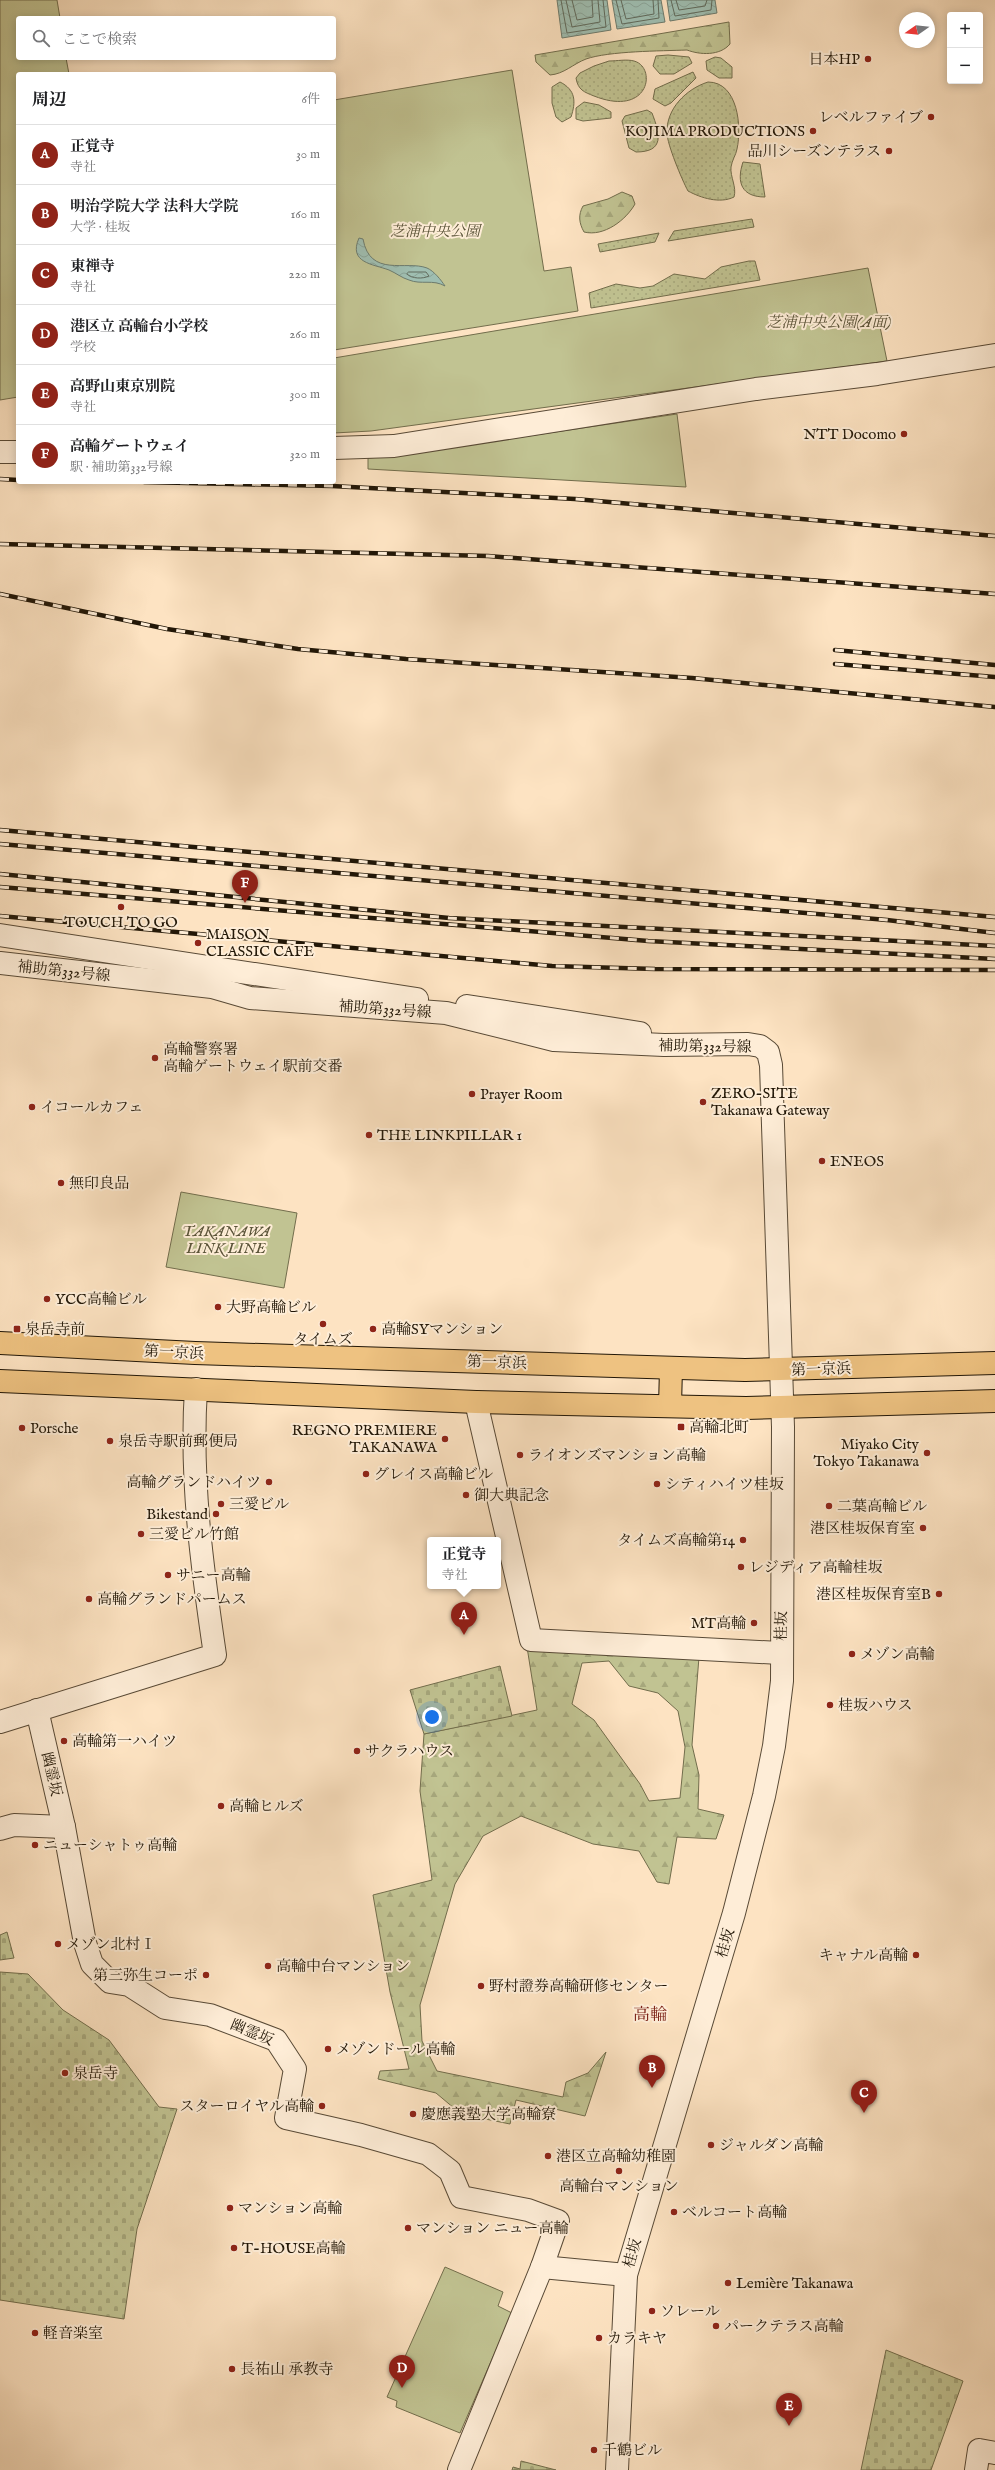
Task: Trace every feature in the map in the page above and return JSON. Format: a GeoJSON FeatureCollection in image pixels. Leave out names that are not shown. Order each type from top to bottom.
{"type":"FeatureCollection","features":[{"type":"Feature","properties":{"kind":"highway","name":"第一京浜"},"geometry":{"type":"LineString","coordinates":[[0,1343],[196,1353],[671,1368],[781,1370],[995,1363]]}},
{"type":"Feature","properties":{"kind":"highway"},"geometry":{"type":"LineString","coordinates":[[670,1406],[671,1368]]}},
{"type":"Feature","properties":{"kind":"highway"},"geometry":{"type":"LineString","coordinates":[[0,1381],[476,1402],[670,1406],[782,1408],[995,1401]]}},
{"type":"Feature","properties":{"kind":"street"},"geometry":{"type":"LineString","coordinates":[[336,448],[416,443],[756,389],[877,374],[995,355]]}},
{"type":"Feature","properties":{"kind":"street"},"geometry":{"type":"LineString","coordinates":[[0,452],[16,452]]}},
{"type":"Feature","properties":{"kind":"street"},"geometry":{"type":"LineString","coordinates":[[0,934],[768,1052]]}},
{"type":"Feature","properties":{"kind":"street","name":"補助第332号線"},"geometry":{"type":"LineString","coordinates":[[0,963],[212,987],[250,998],[446,1014],[554,1040],[664,1045],[748,1044],[760,1046],[768,1052]]}},
{"type":"Feature","properties":{"kind":"street","name":"桂坂"},"geometry":{"type":"LineString","coordinates":[[617,2470],[626,2274],[734,1913],[764,1796],[780,1707],[782,1680],[780,1653],[782,1408],[778,1239],[771,1065],[768,1052]]}},
{"type":"Feature","properties":{"kind":"street"},"geometry":{"type":"LineString","coordinates":[[0,1722],[215,1654],[199,1548],[194,1423],[196,1389]]}},
{"type":"Feature","properties":{"kind":"street"},"geometry":{"type":"LineString","coordinates":[[476,1402],[531,1640],[780,1653]]}},
{"type":"Feature","properties":{"kind":"street","name":"幽霊坂"},"geometry":{"type":"LineString","coordinates":[[37,1710],[64,1827],[84,1943],[92,1964],[110,1982],[129,1985],[165,2008],[210,2015],[276,2040],[295,2069],[286,2118],[361,2135],[428,2154],[450,2171],[461,2197],[528,2210],[558,2221],[542,2267]]}},
{"type":"Feature","properties":{"kind":"street"},"geometry":{"type":"LineString","coordinates":[[0,1829],[14,1825],[64,1827]]}},
{"type":"Feature","properties":{"kind":"street"},"geometry":{"type":"LineString","coordinates":[[459,2470],[542,2267],[626,2274]]}},
{"type":"Feature","properties":{"kind":"street"},"geometry":{"type":"LineString","coordinates":[[976,2470],[979,2450],[995,2453]]}},
{"type":"Feature","properties":{"kind":"green space"},"geometry":{"type":"Polygon","coordinates":[[[0,0],[57,0],[60,16],[16,16],[16,60],[66,60],[69,72],[16,72],[16,397],[0,400],[0,0]]]}},
{"type":"Feature","properties":{"kind":"green space"},"geometry":{"type":"Polygon","coordinates":[[[729,22],[730,44],[721,51],[698,53],[687,50],[608,54],[586,59],[560,73],[550,75],[536,62],[535,55],[729,22]]]}},
{"type":"Feature","properties":{"kind":"green space"},"geometry":{"type":"Polygon","coordinates":[[[668,55],[689,57],[692,63],[674,74],[660,74],[653,66],[656,56],[668,55]]]}},
{"type":"Feature","properties":{"kind":"green space"},"geometry":{"type":"Polygon","coordinates":[[[715,57],[721,58],[732,67],[732,78],[719,78],[707,70],[706,61],[715,57]]]}},
{"type":"Feature","properties":{"kind":"green space"},"geometry":{"type":"Polygon","coordinates":[[[631,60],[641,65],[645,72],[646,81],[644,89],[637,96],[627,101],[613,101],[594,96],[584,92],[580,88],[576,78],[580,73],[609,61],[631,60]]]}},
{"type":"Feature","properties":{"kind":"green space","name":"芝浦中央公園"},"geometry":{"type":"Polygon","coordinates":[[[512,70],[544,271],[571,267],[578,311],[336,350],[336,100],[512,70]]]}},
{"type":"Feature","properties":{"kind":"green space"},"geometry":{"type":"Polygon","coordinates":[[[693,72],[696,78],[671,103],[665,106],[653,99],[655,89],[693,72]]]}},
{"type":"Feature","properties":{"kind":"green space"},"geometry":{"type":"Polygon","coordinates":[[[560,82],[572,93],[574,101],[571,117],[562,122],[556,117],[552,103],[552,87],[560,82]]]}},
{"type":"Feature","properties":{"kind":"green space"},"geometry":{"type":"Polygon","coordinates":[[[708,82],[718,84],[726,89],[732,97],[738,118],[738,140],[731,167],[735,193],[734,197],[723,200],[705,198],[688,191],[672,153],[667,133],[670,116],[679,101],[692,90],[708,82]]]}},
{"type":"Feature","properties":{"kind":"green space"},"geometry":{"type":"Polygon","coordinates":[[[584,102],[599,105],[611,112],[611,118],[583,121],[576,119],[576,108],[584,102]]]}},
{"type":"Feature","properties":{"kind":"green space"},"geometry":{"type":"Polygon","coordinates":[[[647,110],[652,113],[655,121],[658,140],[652,149],[636,152],[629,148],[622,121],[625,116],[647,110]]]}},
{"type":"Feature","properties":{"kind":"green space"},"geometry":{"type":"Polygon","coordinates":[[[743,162],[760,164],[765,197],[751,194],[743,187],[740,176],[743,162]]]}},
{"type":"Feature","properties":{"kind":"green space"},"geometry":{"type":"Polygon","coordinates":[[[622,192],[632,196],[635,204],[626,216],[607,230],[592,233],[584,232],[580,219],[580,213],[583,206],[608,199],[622,192]]]}},
{"type":"Feature","properties":{"kind":"green space"},"geometry":{"type":"Polygon","coordinates":[[[752,219],[754,227],[668,241],[674,231],[752,219]]]}},
{"type":"Feature","properties":{"kind":"green space"},"geometry":{"type":"Polygon","coordinates":[[[659,233],[655,242],[600,252],[598,244],[659,233]]]}},
{"type":"Feature","properties":{"kind":"green space"},"geometry":{"type":"Polygon","coordinates":[[[755,261],[760,280],[591,308],[589,293],[616,284],[640,288],[653,286],[674,274],[705,279],[721,267],[755,261]]]}},
{"type":"Feature","properties":{"kind":"green space","name":"芝浦中央公園(A面)"},"geometry":{"type":"Polygon","coordinates":[[[868,268],[887,361],[371,431],[336,433],[336,358],[868,268]]]}},
{"type":"Feature","properties":{"kind":"green space"},"geometry":{"type":"Polygon","coordinates":[[[677,414],[686,487],[368,469],[368,458],[393,456],[677,414]]]}},
{"type":"Feature","properties":{"kind":"green space","name":"TAKANAWA LINK LINE"},"geometry":{"type":"Polygon","coordinates":[[[181,1192],[297,1213],[284,1288],[166,1267],[181,1192]]]}},
{"type":"Feature","properties":{"kind":"green space"},"geometry":{"type":"Polygon","coordinates":[[[527,1647],[699,1657],[692,1745],[699,1775],[698,1809],[724,1815],[716,1839],[677,1837],[669,1884],[657,1882],[639,1851],[593,1844],[521,1816],[483,1836],[455,1884],[420,2005],[422,2041],[437,2071],[563,2097],[566,2082],[588,2073],[606,2052],[585,2116],[516,2100],[510,2124],[461,2114],[436,2093],[378,2079],[380,2071],[409,2069],[390,1992],[373,1895],[432,1880],[420,1791],[424,1734],[537,1710],[527,1647]],[[609,1661],[582,1663],[572,1704],[594,1720],[640,1784],[649,1801],[680,1798],[685,1747],[678,1711],[658,1693],[629,1686],[609,1661]]]}},
{"type":"Feature","properties":{"kind":"green space"},"geometry":{"type":"Polygon","coordinates":[[[500,1666],[512,1716],[424,1734],[410,1690],[500,1666]]]}},
{"type":"Feature","properties":{"kind":"green space"},"geometry":{"type":"Polygon","coordinates":[[[7,1932],[14,1958],[0,1960],[0,1935],[7,1932]]]}},
{"type":"Feature","properties":{"kind":"green space","name":"泉岳寺"},"geometry":{"type":"Polygon","coordinates":[[[0,1972],[28,1974],[63,2010],[109,2040],[159,2107],[177,2109],[137,2229],[124,2319],[0,2300],[0,1972]]]}},
{"type":"Feature","properties":{"kind":"green space"},"geometry":{"type":"Polygon","coordinates":[[[445,2267],[503,2292],[498,2306],[512,2313],[460,2433],[396,2407],[397,2401],[387,2397],[445,2267]]]}},
{"type":"Feature","properties":{"kind":"green space"},"geometry":{"type":"Polygon","coordinates":[[[886,2350],[963,2381],[931,2470],[861,2470],[886,2350]]]}},
{"type":"Feature","properties":{"kind":"green space"},"geometry":{"type":"Polygon","coordinates":[[[521,2461],[556,2470],[512,2470],[513,2467],[520,2469],[521,2461]]]}},
{"type":"Feature","properties":{"kind":"water"},"geometry":{"type":"Polygon","coordinates":[[[557,0],[607,0],[611,30],[562,38],[557,0]]]}},
{"type":"Feature","properties":{"kind":"water"},"geometry":{"type":"Polygon","coordinates":[[[612,0],[661,0],[665,22],[617,29],[612,0]]]}},
{"type":"Feature","properties":{"kind":"water"},"geometry":{"type":"Polygon","coordinates":[[[667,0],[715,0],[717,13],[670,21],[667,0]]]}},
{"type":"Feature","properties":{"kind":"water"},"geometry":{"type":"Polygon","coordinates":[[[359,238],[363,239],[367,251],[373,259],[390,265],[419,266],[430,269],[445,286],[436,283],[418,282],[404,278],[389,270],[364,261],[359,258],[357,253],[356,246],[359,238]]]}},
{"type":"Feature","properties":{"kind":"railway"},"geometry":{"type":"LineString","coordinates":[[0,479],[16,480]]}},
{"type":"Feature","properties":{"kind":"railway"},"geometry":{"type":"LineString","coordinates":[[238,484],[332,486],[575,499],[995,536]]}},
{"type":"Feature","properties":{"kind":"railway"},"geometry":{"type":"LineString","coordinates":[[0,544],[488,556],[995,594]]}},
{"type":"Feature","properties":{"kind":"railway"},"geometry":{"type":"LineString","coordinates":[[0,594],[167,629],[298,649],[406,659],[692,678],[995,707]]}},
{"type":"Feature","properties":{"kind":"railway"},"geometry":{"type":"LineString","coordinates":[[835,650],[995,665]]}},
{"type":"Feature","properties":{"kind":"railway"},"geometry":{"type":"LineString","coordinates":[[835,664],[995,677]]}},
{"type":"Feature","properties":{"kind":"railway"},"geometry":{"type":"LineString","coordinates":[[0,830],[995,917]]}},
{"type":"Feature","properties":{"kind":"railway"},"geometry":{"type":"LineString","coordinates":[[0,844],[887,920],[995,933]]}},
{"type":"Feature","properties":{"kind":"railway"},"geometry":{"type":"LineString","coordinates":[[0,874],[449,918],[995,946]]}},
{"type":"Feature","properties":{"kind":"railway"},"geometry":{"type":"LineString","coordinates":[[0,887],[648,941],[995,959]]}},
{"type":"Feature","properties":{"kind":"railway"},"geometry":{"type":"LineString","coordinates":[[0,916],[552,966],[655,969],[995,970]]}},
{"type":"Feature","properties":{"kind":"place","name":"日本HP"},"geometry":{"type":"Point","coordinates":[868,59]}},
{"type":"Feature","properties":{"kind":"place","name":"レベルファイブ"},"geometry":{"type":"Point","coordinates":[931,117]}},
{"type":"Feature","properties":{"kind":"place","name":"KOJIMA PRODUCTIONS"},"geometry":{"type":"Point","coordinates":[813,131]}},
{"type":"Feature","properties":{"kind":"place","name":"品川シーズンテラス"},"geometry":{"type":"Point","coordinates":[889,151]}},
{"type":"Feature","properties":{"kind":"place","name":"NTT Docomo"},"geometry":{"type":"Point","coordinates":[904,434]}},
{"type":"Feature","properties":{"kind":"place","name":"高輪ゲートウェイ"},"geometry":{"type":"Point","coordinates":[245,903]}},
{"type":"Feature","properties":{"kind":"place","name":"TOUCH TO GO"},"geometry":{"type":"Point","coordinates":[121,907]}},
{"type":"Feature","properties":{"kind":"place","name":"MAISON CLASSIC CAFE"},"geometry":{"type":"Point","coordinates":[198,943]}},
{"type":"Feature","properties":{"kind":"place","name":"高輪警察署 高輪ゲートウェイ駅前交番"},"geometry":{"type":"Point","coordinates":[155,1058]}},
{"type":"Feature","properties":{"kind":"place","name":"Prayer Room"},"geometry":{"type":"Point","coordinates":[472,1094]}},
{"type":"Feature","properties":{"kind":"place","name":"ZERO-SITE Takanawa Gateway"},"geometry":{"type":"Point","coordinates":[703,1102]}},
{"type":"Feature","properties":{"kind":"place","name":"イコールカフェ"},"geometry":{"type":"Point","coordinates":[32,1107]}},
{"type":"Feature","properties":{"kind":"place","name":"THE LINKPILLAR 1"},"geometry":{"type":"Point","coordinates":[369,1135]}},
{"type":"Feature","properties":{"kind":"place","name":"ENEOS"},"geometry":{"type":"Point","coordinates":[822,1161]}},
{"type":"Feature","properties":{"kind":"place","name":"無印良品"},"geometry":{"type":"Point","coordinates":[61,1183]}},
{"type":"Feature","properties":{"kind":"place","name":"YCC高輪ビル"},"geometry":{"type":"Point","coordinates":[47,1299]}},
{"type":"Feature","properties":{"kind":"place","name":"大野高輪ビル"},"geometry":{"type":"Point","coordinates":[218,1307]}},
{"type":"Feature","properties":{"kind":"place","name":"タイムズ"},"geometry":{"type":"Point","coordinates":[323,1324]}},
{"type":"Feature","properties":{"kind":"place","name":"泉岳寺前"},"geometry":{"type":"Point","coordinates":[17,1329]}},
{"type":"Feature","properties":{"kind":"place","name":"高輪SYマンション"},"geometry":{"type":"Point","coordinates":[373,1329]}},
{"type":"Feature","properties":{"kind":"place","name":"高輪北町"},"geometry":{"type":"Point","coordinates":[681,1427]}},
{"type":"Feature","properties":{"kind":"place","name":"Porsche"},"geometry":{"type":"Point","coordinates":[22,1428]}},
{"type":"Feature","properties":{"kind":"place","name":"REGNO PREMIERE TAKANAWA"},"geometry":{"type":"Point","coordinates":[445,1439]}},
{"type":"Feature","properties":{"kind":"place","name":"泉岳寺駅前郵便局"},"geometry":{"type":"Point","coordinates":[110,1441]}},
{"type":"Feature","properties":{"kind":"place","name":"Miyako City Tokyo Takanawa"},"geometry":{"type":"Point","coordinates":[927,1453]}},
{"type":"Feature","properties":{"kind":"place","name":"ライオンズマンション高輪"},"geometry":{"type":"Point","coordinates":[520,1455]}},
{"type":"Feature","properties":{"kind":"place","name":"グレイス高輪ビル"},"geometry":{"type":"Point","coordinates":[366,1474]}},
{"type":"Feature","properties":{"kind":"place","name":"高輪グランドハイツ"},"geometry":{"type":"Point","coordinates":[269,1482]}},
{"type":"Feature","properties":{"kind":"place","name":"シティハイツ桂坂"},"geometry":{"type":"Point","coordinates":[657,1484]}},
{"type":"Feature","properties":{"kind":"place","name":"御大典記念"},"geometry":{"type":"Point","coordinates":[466,1495]}},
{"type":"Feature","properties":{"kind":"place","name":"三愛ビル"},"geometry":{"type":"Point","coordinates":[221,1504]}},
{"type":"Feature","properties":{"kind":"place","name":"二葉高輪ビル"},"geometry":{"type":"Point","coordinates":[829,1506]}},
{"type":"Feature","properties":{"kind":"place","name":"Bikestand"},"geometry":{"type":"Point","coordinates":[216,1514]}},
{"type":"Feature","properties":{"kind":"place","name":"港区桂坂保育室"},"geometry":{"type":"Point","coordinates":[923,1528]}},
{"type":"Feature","properties":{"kind":"place","name":"三愛ビル竹館"},"geometry":{"type":"Point","coordinates":[141,1534]}},
{"type":"Feature","properties":{"kind":"place","name":"タイムズ高輪第14"},"geometry":{"type":"Point","coordinates":[743,1540]}},
{"type":"Feature","properties":{"kind":"place","name":"レジディア高輪桂坂"},"geometry":{"type":"Point","coordinates":[741,1567]}},
{"type":"Feature","properties":{"kind":"place","name":"サニー高輪"},"geometry":{"type":"Point","coordinates":[168,1575]}},
{"type":"Feature","properties":{"kind":"place","name":"港区桂坂保育室B"},"geometry":{"type":"Point","coordinates":[939,1594]}},
{"type":"Feature","properties":{"kind":"place","name":"高輪グランドパームス"},"geometry":{"type":"Point","coordinates":[89,1599]}},
{"type":"Feature","properties":{"kind":"place","name":"MT高輪"},"geometry":{"type":"Point","coordinates":[754,1623]}},
{"type":"Feature","properties":{"kind":"place","name":"正覚寺"},"geometry":{"type":"Point","coordinates":[464,1635]}},
{"type":"Feature","properties":{"kind":"place","name":"メゾン高輪"},"geometry":{"type":"Point","coordinates":[852,1654]}},
{"type":"Feature","properties":{"kind":"place","name":"桂坂ハウス"},"geometry":{"type":"Point","coordinates":[830,1705]}},
{"type":"Feature","properties":{"kind":"place","name":"高輪第一ハイツ"},"geometry":{"type":"Point","coordinates":[64,1741]}},
{"type":"Feature","properties":{"kind":"place","name":"サクラハウス"},"geometry":{"type":"Point","coordinates":[357,1751]}},
{"type":"Feature","properties":{"kind":"place","name":"高輪ヒルズ"},"geometry":{"type":"Point","coordinates":[221,1806]}},
{"type":"Feature","properties":{"kind":"place","name":"ニューシャトゥ高輪"},"geometry":{"type":"Point","coordinates":[35,1845]}},
{"type":"Feature","properties":{"kind":"place","name":"メゾン北村Ⅰ"},"geometry":{"type":"Point","coordinates":[58,1944]}},
{"type":"Feature","properties":{"kind":"place","name":"キャナル高輪"},"geometry":{"type":"Point","coordinates":[916,1955]}},
{"type":"Feature","properties":{"kind":"place","name":"高輪中台マンション"},"geometry":{"type":"Point","coordinates":[268,1966]}},
{"type":"Feature","properties":{"kind":"place","name":"第三弥生コーポ"},"geometry":{"type":"Point","coordinates":[206,1975]}},
{"type":"Feature","properties":{"kind":"place","name":"野村證券高輪研修センター"},"geometry":{"type":"Point","coordinates":[481,1986]}},
{"type":"Feature","properties":{"kind":"place","name":"メゾンドール高輪"},"geometry":{"type":"Point","coordinates":[328,2049]}},
{"type":"Feature","properties":{"kind":"place","name":"泉岳寺"},"geometry":{"type":"Point","coordinates":[65,2073]}},
{"type":"Feature","properties":{"kind":"place","name":"明治学院大学 法科大学院"},"geometry":{"type":"Point","coordinates":[652,2088]}},
{"type":"Feature","properties":{"kind":"place","name":"スターロイヤル高輪"},"geometry":{"type":"Point","coordinates":[322,2106]}},
{"type":"Feature","properties":{"kind":"place","name":"東禅寺"},"geometry":{"type":"Point","coordinates":[864,2113]}},
{"type":"Feature","properties":{"kind":"place","name":"慶應義塾大学高輪寮"},"geometry":{"type":"Point","coordinates":[413,2114]}},
{"type":"Feature","properties":{"kind":"place","name":"ジャルダン高輪"},"geometry":{"type":"Point","coordinates":[711,2145]}},
{"type":"Feature","properties":{"kind":"place","name":"港区立高輪幼稚園"},"geometry":{"type":"Point","coordinates":[548,2156]}},
{"type":"Feature","properties":{"kind":"place","name":"高輪台マンション"},"geometry":{"type":"Point","coordinates":[619,2171]}},
{"type":"Feature","properties":{"kind":"place","name":"マンション高輪"},"geometry":{"type":"Point","coordinates":[230,2208]}},
{"type":"Feature","properties":{"kind":"place","name":"ベルコート高輪"},"geometry":{"type":"Point","coordinates":[674,2212]}},
{"type":"Feature","properties":{"kind":"place","name":"マンション ニュー高輪"},"geometry":{"type":"Point","coordinates":[408,2228]}},
{"type":"Feature","properties":{"kind":"place","name":"T-HOUSE高輪"},"geometry":{"type":"Point","coordinates":[234,2248]}},
{"type":"Feature","properties":{"kind":"place","name":"Lemière Takanawa"},"geometry":{"type":"Point","coordinates":[728,2283]}},
{"type":"Feature","properties":{"kind":"place","name":"ソレール"},"geometry":{"type":"Point","coordinates":[652,2311]}},
{"type":"Feature","properties":{"kind":"place","name":"パークテラス高輪"},"geometry":{"type":"Point","coordinates":[716,2326]}},
{"type":"Feature","properties":{"kind":"place","name":"軽音楽室"},"geometry":{"type":"Point","coordinates":[35,2333]}},
{"type":"Feature","properties":{"kind":"place","name":"カラキヤ"},"geometry":{"type":"Point","coordinates":[599,2338]}},
{"type":"Feature","properties":{"kind":"place","name":"長祐山 承教寺"},"geometry":{"type":"Point","coordinates":[232,2369]}},
{"type":"Feature","properties":{"kind":"place","name":"港区立 高輪台小学校"},"geometry":{"type":"Point","coordinates":[402,2388]}},
{"type":"Feature","properties":{"kind":"place","name":"高野山東京別院"},"geometry":{"type":"Point","coordinates":[789,2426]}},
{"type":"Feature","properties":{"kind":"place","name":"千鶴ビル"},"geometry":{"type":"Point","coordinates":[594,2450]}},
{"type":"Feature","properties":{"kind":"district","name":"高輪"},"geometry":{"type":"Point","coordinates":[650,2014]}}]}
